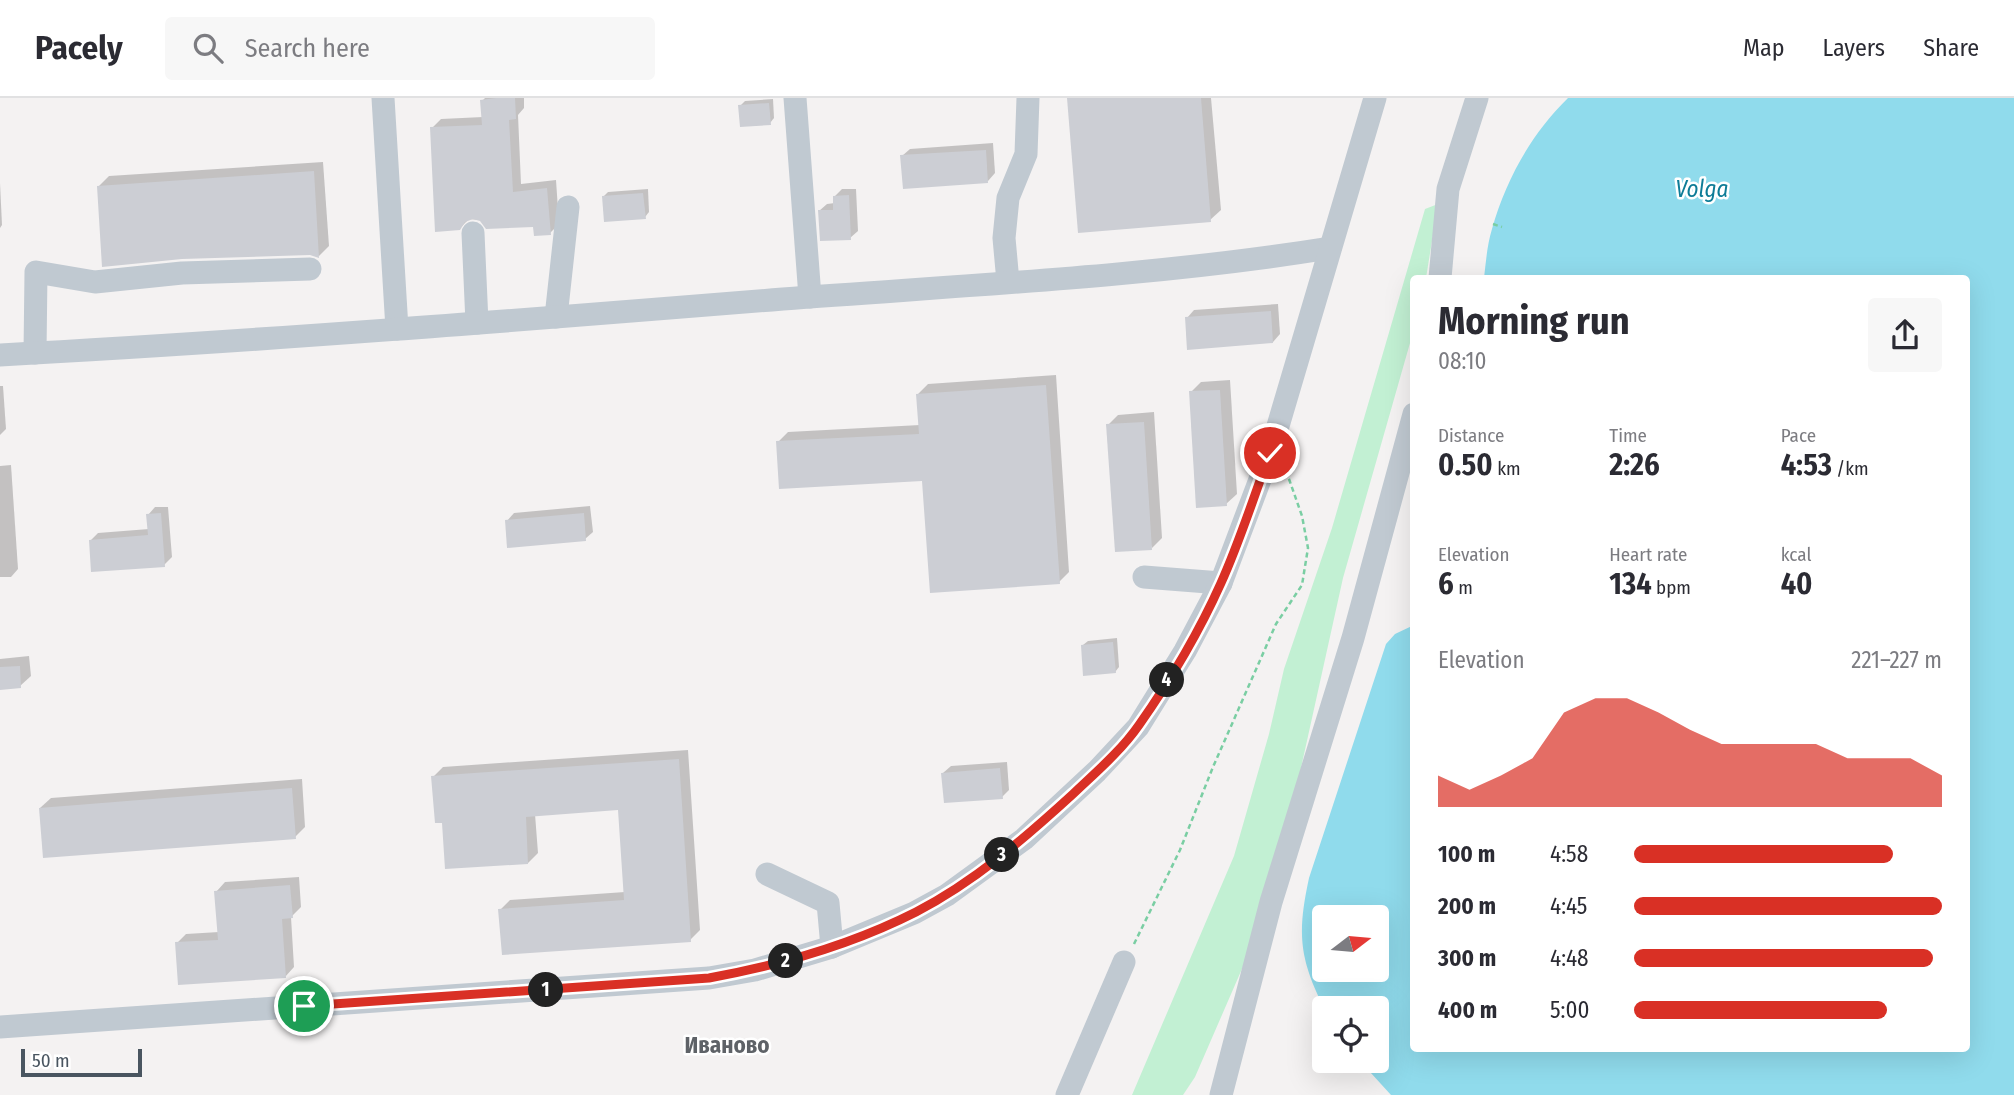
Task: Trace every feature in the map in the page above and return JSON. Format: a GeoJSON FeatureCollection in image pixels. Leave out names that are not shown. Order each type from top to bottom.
{"type":"FeatureCollection","features":[{"type":"Feature","properties":{"kind":"street"},"geometry":{"type":"LineString","coordinates":[[383,98],[397,329]]}},
{"type":"Feature","properties":{"kind":"street"},"geometry":{"type":"LineString","coordinates":[[795,98],[810,297]]}},
{"type":"Feature","properties":{"kind":"street"},"geometry":{"type":"LineString","coordinates":[[1008,282],[1005,225],[1008,198],[1026,154],[1028,98]]}},
{"type":"Feature","properties":{"kind":"street"},"geometry":{"type":"LineString","coordinates":[[0,1027],[709,978],[755,970],[832,947],[914,913],[947,895],[1024,839],[1097,771],[1138,727],[1185,650],[1221,583],[1270,453],[1375,98]]}},
{"type":"Feature","properties":{"kind":"street"},"geometry":{"type":"LineString","coordinates":[[1440,275],[1448,189],[1477,98]]}},
{"type":"Feature","properties":{"kind":"street"},"geometry":{"type":"LineString","coordinates":[[556,317],[568,207]]}},
{"type":"Feature","properties":{"kind":"street"},"geometry":{"type":"LineString","coordinates":[[473,233],[477,323]]}},
{"type":"Feature","properties":{"kind":"street"},"geometry":{"type":"LineString","coordinates":[[0,355],[397,329],[1008,282],[1243,262],[1330,248]]}},
{"type":"Feature","properties":{"kind":"street"},"geometry":{"type":"LineString","coordinates":[[35,353],[36,272],[95,282],[182,273],[310,269]]}},
{"type":"Feature","properties":{"kind":"street"},"geometry":{"type":"LineString","coordinates":[[1221,1095],[1271,902],[1353,638],[1410,429]]}},
{"type":"Feature","properties":{"kind":"street"},"geometry":{"type":"LineString","coordinates":[[1144,577],[1221,583]]}},
{"type":"Feature","properties":{"kind":"street"},"geometry":{"type":"LineString","coordinates":[[767,874],[828,903],[832,947]]}},
{"type":"Feature","properties":{"kind":"street"},"geometry":{"type":"LineString","coordinates":[[1067,1095],[1124,962]]}},
{"type":"Feature","properties":{"kind":"path"},"geometry":{"type":"LineString","coordinates":[[1493,224],[1502,227]]}},
{"type":"Feature","properties":{"kind":"path"},"geometry":{"type":"LineString","coordinates":[[1124,962],[1180,850],[1276,624],[1302,586],[1308,548],[1302,516],[1289,479],[1270,453]]}},
{"type":"Feature","properties":{"kind":"green space"},"geometry":{"type":"Polygon","coordinates":[[[1438,204],[1426,275],[1410,275],[1410,343],[1343,578],[1295,795],[1248,955],[1195,1077],[1183,1095],[1132,1095],[1234,856],[1269,734],[1284,669],[1332,528],[1425,209],[1438,204]]]}},
{"type":"Feature","properties":{"kind":"water","name":"Volga"},"geometry":{"type":"Polygon","coordinates":[[[1568,98],[2014,98],[2014,1095],[1391,1095],[1371,1073],[1389,1073],[1389,996],[1318,996],[1312,982],[1390,982],[1390,905],[1312,905],[1312,981],[1305,960],[1302,931],[1309,878],[1386,644],[1395,634],[1410,627],[1410,1052],[1970,1052],[1970,275],[1484,275],[1490,235],[1498,211],[1512,176],[1531,142],[1568,98]]]}},
{"type":"Feature","properties":{"kind":"building"},"geometry":{"type":"Polygon","coordinates":[[[515,98],[516,119],[509,120],[513,192],[547,188],[551,235],[534,236],[533,227],[486,229],[480,221],[473,219],[465,222],[460,230],[435,232],[430,127],[482,125],[480,100],[515,98]]]}},
{"type":"Feature","properties":{"kind":"building"},"geometry":{"type":"Polygon","coordinates":[[[1067,98],[1201,98],[1211,222],[1078,233],[1067,98]]]}},
{"type":"Feature","properties":{"kind":"building"},"geometry":{"type":"Polygon","coordinates":[[[769,103],[771,125],[740,127],[738,105],[769,103]]]}},
{"type":"Feature","properties":{"kind":"building"},"geometry":{"type":"Polygon","coordinates":[[[986,150],[988,183],[903,189],[900,155],[986,150]]]}},
{"type":"Feature","properties":{"kind":"building"},"geometry":{"type":"Polygon","coordinates":[[[314,171],[319,258],[310,255],[182,259],[102,267],[97,186],[314,171]]]}},
{"type":"Feature","properties":{"kind":"building"},"geometry":{"type":"Polygon","coordinates":[[[643,193],[646,219],[604,222],[602,196],[643,193]]]}},
{"type":"Feature","properties":{"kind":"building"},"geometry":{"type":"Polygon","coordinates":[[[849,195],[851,240],[820,241],[818,210],[833,210],[833,196],[849,195]]]}},
{"type":"Feature","properties":{"kind":"building"},"geometry":{"type":"Polygon","coordinates":[[[1271,311],[1273,343],[1187,350],[1185,317],[1271,311]]]}},
{"type":"Feature","properties":{"kind":"building"},"geometry":{"type":"Polygon","coordinates":[[[1046,385],[1060,584],[930,593],[922,481],[779,489],[776,441],[919,434],[916,394],[1046,385]]]}},
{"type":"Feature","properties":{"kind":"building"},"geometry":{"type":"Polygon","coordinates":[[[1220,390],[1227,506],[1196,508],[1189,391],[1220,390]]]}},
{"type":"Feature","properties":{"kind":"building"},"geometry":{"type":"Polygon","coordinates":[[[1144,422],[1152,550],[1115,552],[1106,424],[1144,422]]]}},
{"type":"Feature","properties":{"kind":"building"},"geometry":{"type":"Polygon","coordinates":[[[161,513],[165,567],[91,572],[89,540],[148,535],[146,514],[161,513]]]}},
{"type":"Feature","properties":{"kind":"building"},"geometry":{"type":"Polygon","coordinates":[[[584,513],[586,541],[507,548],[505,520],[584,513]]]}},
{"type":"Feature","properties":{"kind":"building"},"geometry":{"type":"Polygon","coordinates":[[[1113,642],[1116,673],[1083,676],[1081,645],[1113,642]]]}},
{"type":"Feature","properties":{"kind":"building"},"geometry":{"type":"Polygon","coordinates":[[[20,666],[21,688],[0,690],[0,667],[20,666]]]}},
{"type":"Feature","properties":{"kind":"building"},"geometry":{"type":"Polygon","coordinates":[[[679,759],[691,942],[502,955],[498,909],[624,900],[618,810],[526,817],[528,864],[445,869],[442,823],[435,823],[431,776],[679,759]]]}},
{"type":"Feature","properties":{"kind":"building"},"geometry":{"type":"Polygon","coordinates":[[[1000,768],[1003,799],[944,803],[941,773],[1000,768]]]}},
{"type":"Feature","properties":{"kind":"building"},"geometry":{"type":"Polygon","coordinates":[[[292,788],[296,839],[43,858],[39,808],[292,788]]]}},
{"type":"Feature","properties":{"kind":"building"},"geometry":{"type":"Polygon","coordinates":[[[290,885],[293,918],[282,919],[286,978],[178,985],[175,942],[218,940],[214,891],[290,885]]]}},
{"type":"Feature","properties":{"kind":"district","name":"Иваново"},"geometry":{"type":"Point","coordinates":[727,1045]}},
{"type":"Feature","properties":{"kind":"route"},"geometry":{"type":"LineString","coordinates":[[304,1006],[709,978],[755,970],[832,947],[914,913],[947,895],[1024,839],[1097,771],[1138,727],[1185,650],[1221,583],[1270,453]]}}]}
